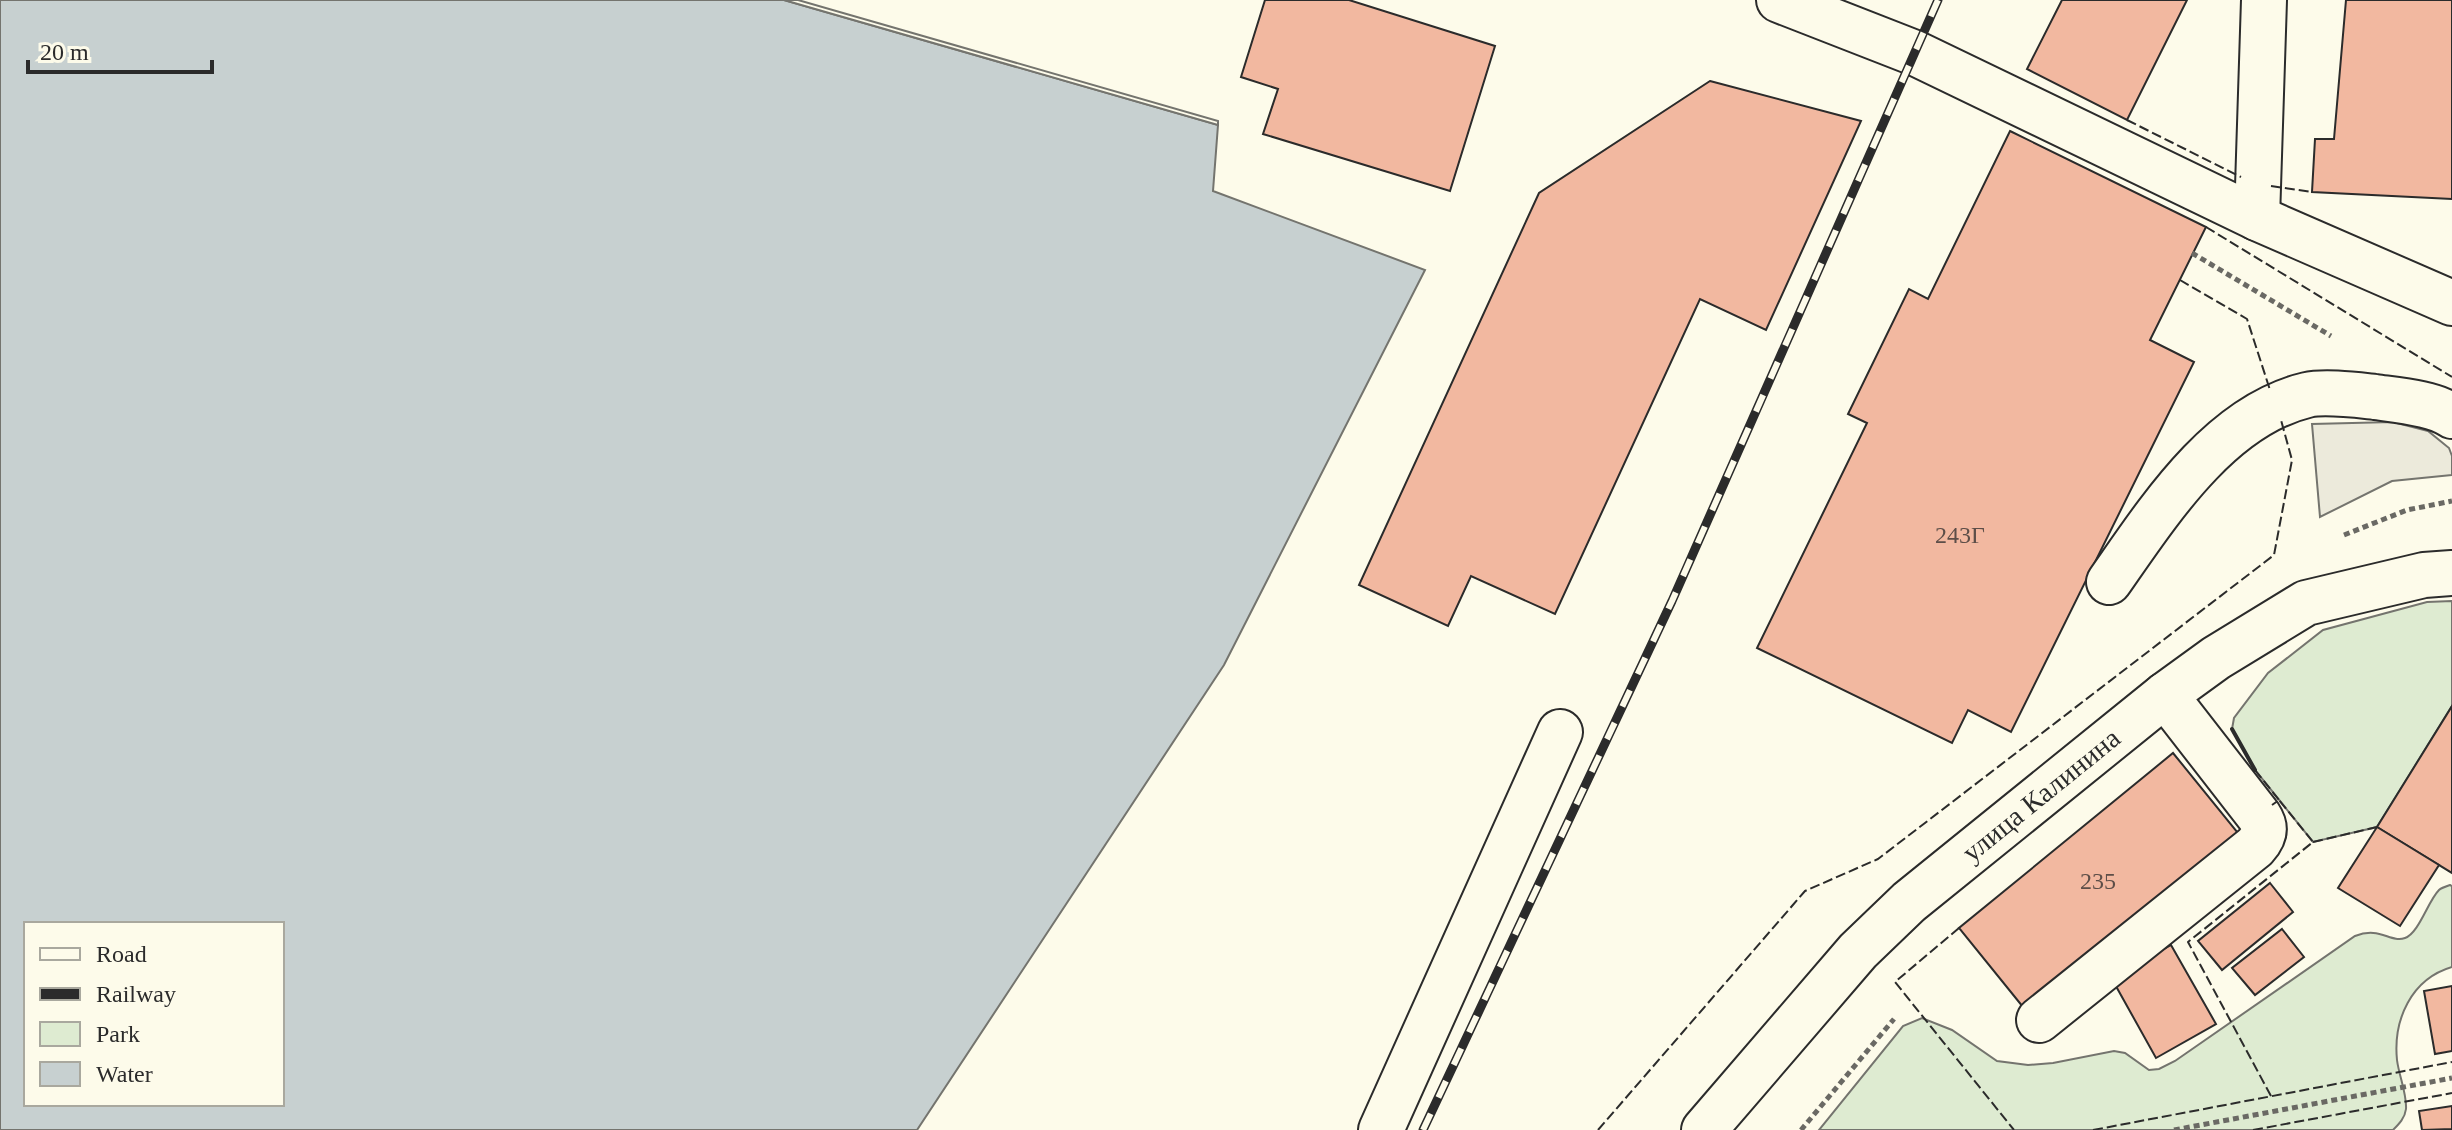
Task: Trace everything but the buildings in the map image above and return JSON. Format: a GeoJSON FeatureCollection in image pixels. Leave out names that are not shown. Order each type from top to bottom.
{"type":"FeatureCollection","features":[{"type":"Feature","properties":{"kind":"main road"},"geometry":{"type":"LineString","coordinates":[[1779,0],[1915,53],[2257,218],[2452,303]]}},
{"type":"Feature","properties":{"kind":"main road"},"geometry":{"type":"LineString","coordinates":[[2257,218],[2264,0]]}},
{"type":"Feature","properties":{"kind":"main road"},"geometry":{"type":"LineString","coordinates":[[2109,582],[2165,503],[2210,454],[2241,427],[2276,406],[2310,394],[2357,396],[2397,400],[2445,411],[2452,416]]}},
{"type":"Feature","properties":{"kind":"main road","name":"улица Калинина"},"geometry":{"type":"LineString","coordinates":[[1704,1130],[1858,951],[1909,902],[2165,695],[2216,658],[2306,603],[2424,575],[2452,573]]}},
{"type":"Feature","properties":{"kind":"main road"},"geometry":{"type":"LineString","coordinates":[[2039,1020],[2255,847],[2263,837],[2264,824],[2259,816],[2165,695]]}},
{"type":"Feature","properties":{"kind":"main road"},"geometry":{"type":"LineString","coordinates":[[1381,1130],[1560,732]]}},
{"type":"Feature","properties":{"kind":"path"},"geometry":{"type":"LineString","coordinates":[[2192,253],[2332,337]]}},
{"type":"Feature","properties":{"kind":"path"},"geometry":{"type":"LineString","coordinates":[[1801,1130],[1894,1019]]}},
{"type":"Feature","properties":{"kind":"path"},"geometry":{"type":"LineString","coordinates":[[2174,1130],[2452,1078]]}},
{"type":"Feature","properties":{"kind":"green space"},"geometry":{"type":"Polygon","coordinates":[[[2452,601],[2452,706],[2377,827],[2313,842],[2255,770],[2232,729],[2234,718],[2268,673],[2323,630],[2427,602],[2452,601]]]}},
{"type":"Feature","properties":{"kind":"green space"},"geometry":{"type":"Polygon","coordinates":[[[2450,885],[2452,967],[2426,981],[2416,991],[2402,1016],[2397,1060],[2406,1109],[2393,1130],[1819,1130],[1903,1026],[1922,1018],[1952,1030],[1997,1061],[2028,1065],[2053,1063],[2114,1051],[2125,1053],[2149,1070],[2159,1069],[2355,936],[2371,933],[2400,939],[2410,935],[2435,895],[2450,885]]]}},
{"type":"Feature","properties":{"kind":"shaded area"},"geometry":{"type":"Polygon","coordinates":[[[2393,422],[2428,431],[2449,448],[2452,475],[2392,481],[2320,517],[2312,424],[2393,422]]]}},
{"type":"Feature","properties":{"kind":"water"},"geometry":{"type":"Polygon","coordinates":[[[0,0],[784,0],[1218,125],[1213,191],[1425,270],[1224,665],[917,1130],[0,1130],[0,0]]]}},
{"type":"Feature","properties":{"kind":"pier"},"geometry":{"type":"Polygon","coordinates":[[[784,0],[798,0],[1218,121],[1218,125],[784,0]]]}},
{"type":"Feature","properties":{"kind":"railway"},"geometry":{"type":"LineString","coordinates":[[1423,1130],[1672,601],[1938,0]]}},
{"type":"Feature","properties":{"kind":"fence"},"geometry":{"type":"LineString","coordinates":[[2127,120],[2241,177]]}},
{"type":"Feature","properties":{"kind":"fence"},"geometry":{"type":"LineString","coordinates":[[2271,186],[2312,192]]}},
{"type":"Feature","properties":{"kind":"fence"},"geometry":{"type":"LineString","coordinates":[[2206,227],[2452,377]]}},
{"type":"Feature","properties":{"kind":"fence"},"geometry":{"type":"LineString","coordinates":[[2180,280],[2247,319],[2270,390]]}},
{"type":"Feature","properties":{"kind":"fence"},"geometry":{"type":"LineString","coordinates":[[1598,1130],[1805,891],[1878,859],[2274,555],[2292,460],[2281,420]]}},
{"type":"Feature","properties":{"kind":"fence"},"geometry":{"type":"LineString","coordinates":[[2255,770],[2279,800]]}},
{"type":"Feature","properties":{"kind":"fence"},"geometry":{"type":"LineString","coordinates":[[2271,1096],[2188,942],[2313,842],[2279,800],[2272,805]]}},
{"type":"Feature","properties":{"kind":"fence"},"geometry":{"type":"LineString","coordinates":[[2313,842],[2377,827]]}},
{"type":"Feature","properties":{"kind":"fence"},"geometry":{"type":"LineString","coordinates":[[1959,928],[1895,982],[2014,1130]]}},
{"type":"Feature","properties":{"kind":"fence"},"geometry":{"type":"LineString","coordinates":[[2093,1130],[2452,1062]]}},
{"type":"Feature","properties":{"kind":"fence"},"geometry":{"type":"LineString","coordinates":[[2253,1130],[2452,1093]]}},
{"type":"Feature","properties":{"kind":"wall"},"geometry":{"type":"LineString","coordinates":[[2232,729],[2255,770]]}}]}
